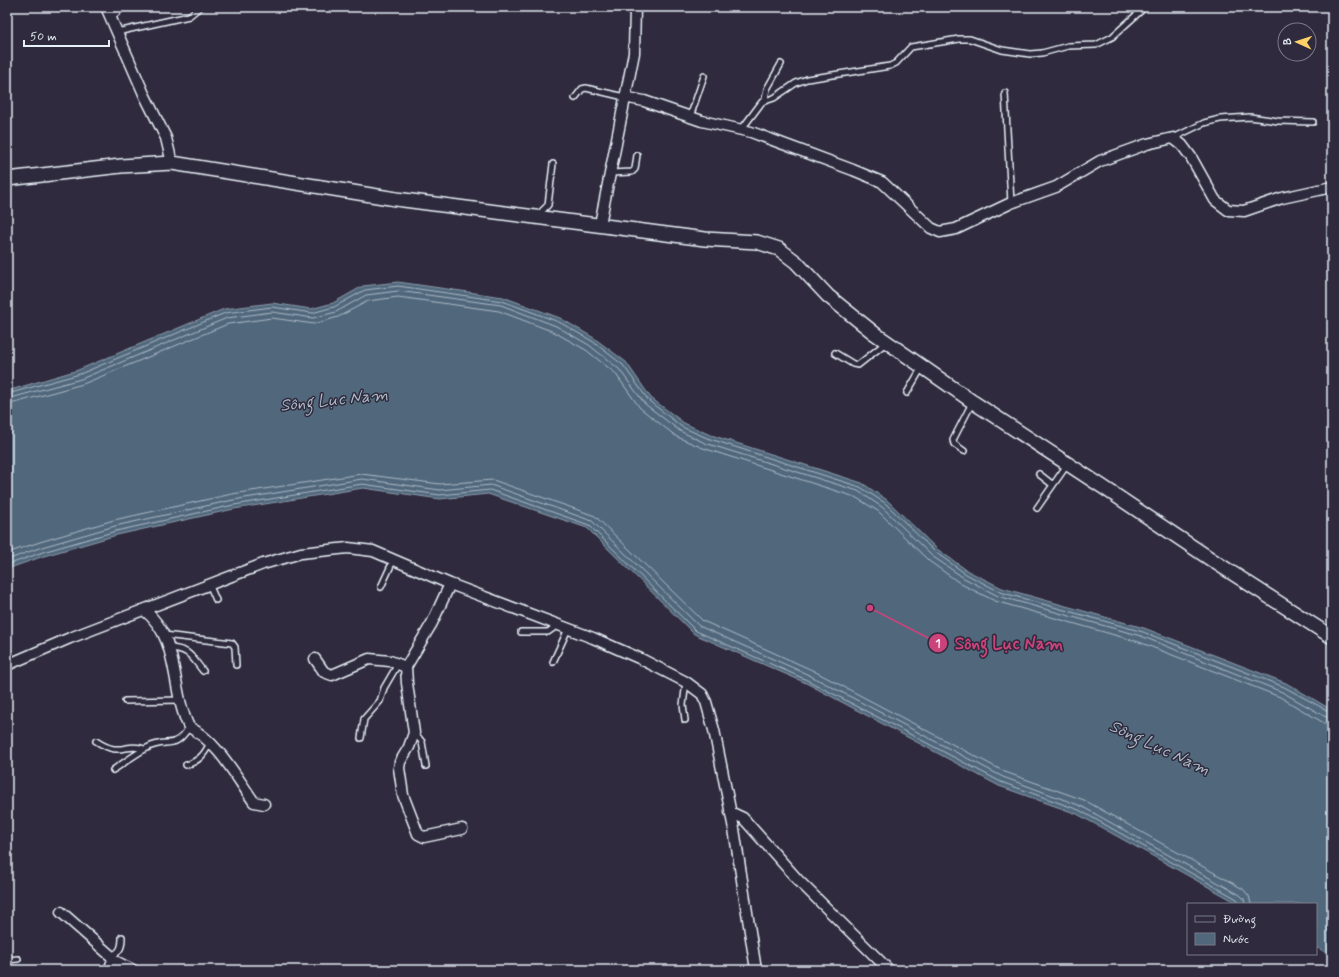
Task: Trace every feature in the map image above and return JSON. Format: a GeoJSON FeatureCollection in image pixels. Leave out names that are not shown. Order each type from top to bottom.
{"type":"FeatureCollection","features":[{"type":"Feature","properties":{"kind":"street"},"geometry":{"type":"LineString","coordinates":[[106,7],[144,94],[166,138],[172,163]]}},
{"type":"Feature","properties":{"kind":"street"},"geometry":{"type":"LineString","coordinates":[[600,224],[624,97],[634,53],[635,7]]}},
{"type":"Feature","properties":{"kind":"street"},"geometry":{"type":"LineString","coordinates":[[624,97],[644,101],[690,117],[741,130],[802,150],[882,182],[936,231],[956,229],[1011,203],[1056,187],[1090,166],[1113,156],[1173,138],[1182,145],[1191,157],[1215,200],[1228,210],[1244,211],[1282,198],[1332,187]]}},
{"type":"Feature","properties":{"kind":"street"},"geometry":{"type":"LineString","coordinates":[[7,180],[121,166],[172,163],[396,199],[600,224],[705,239],[757,242],[779,249],[796,262],[828,296],[922,367],[972,402],[1332,637]]}},
{"type":"Feature","properties":{"kind":"street"},"geometry":{"type":"LineString","coordinates":[[7,665],[262,564],[308,552],[337,548],[356,548],[373,551],[450,584],[568,629],[641,659],[686,682],[702,694],[706,702],[714,730],[730,812],[756,970]]}},
{"type":"Feature","properties":{"kind":"street"},"geometry":{"type":"LineString","coordinates":[[450,584],[432,623],[402,665],[413,738],[400,762],[399,768],[403,795],[414,829],[418,834],[424,837],[462,830]]}},
{"type":"Feature","properties":{"kind":"street"},"geometry":{"type":"LineString","coordinates":[[144,610],[150,615],[164,635],[188,727],[202,735],[218,750],[254,802],[264,804]]}},
{"type":"Feature","properties":{"kind":"street"},"geometry":{"type":"LineString","coordinates":[[315,658],[324,672],[332,675],[369,659],[390,661],[402,665]]}},
{"type":"Feature","properties":{"kind":"street"},"geometry":{"type":"LineString","coordinates":[[730,812],[743,818],[798,880],[889,970]]}},
{"type":"Feature","properties":{"kind":"street"},"geometry":{"type":"LineString","coordinates":[[61,912],[112,958],[133,970]]}},
{"type":"Feature","properties":{"kind":"street"},"geometry":{"type":"LineString","coordinates":[[109,970],[112,958]]}},
{"type":"Feature","properties":{"kind":"lane"},"geometry":{"type":"LineString","coordinates":[[111,18],[123,7]]}},
{"type":"Feature","properties":{"kind":"lane"},"geometry":{"type":"LineString","coordinates":[[117,32],[189,16],[200,7]]}},
{"type":"Feature","properties":{"kind":"lane"},"geometry":{"type":"LineString","coordinates":[[765,99],[774,98],[790,86],[807,79],[890,66],[896,63],[909,48],[915,46],[965,38],[1002,50],[1030,54],[1042,53],[1068,46],[1096,45],[1112,37],[1145,7]]}},
{"type":"Feature","properties":{"kind":"lane"},"geometry":{"type":"LineString","coordinates":[[741,130],[765,99],[767,89],[781,64]]}},
{"type":"Feature","properties":{"kind":"lane"},"geometry":{"type":"LineString","coordinates":[[690,117],[704,76]]}},
{"type":"Feature","properties":{"kind":"lane"},"geometry":{"type":"LineString","coordinates":[[575,98],[582,89],[586,88],[624,97]]}},
{"type":"Feature","properties":{"kind":"lane"},"geometry":{"type":"LineString","coordinates":[[1005,92],[1011,203]]}},
{"type":"Feature","properties":{"kind":"lane"},"geometry":{"type":"LineString","coordinates":[[1173,138],[1204,123],[1220,119],[1250,118],[1278,121],[1313,122]]}},
{"type":"Feature","properties":{"kind":"lane"},"geometry":{"type":"LineString","coordinates":[[609,173],[632,172],[635,169],[637,155]]}},
{"type":"Feature","properties":{"kind":"lane"},"geometry":{"type":"LineString","coordinates":[[536,217],[548,205],[553,164]]}},
{"type":"Feature","properties":{"kind":"lane"},"geometry":{"type":"LineString","coordinates":[[835,353],[853,364],[858,365],[887,342]]}},
{"type":"Feature","properties":{"kind":"lane"},"geometry":{"type":"LineString","coordinates":[[907,393],[922,367]]}},
{"type":"Feature","properties":{"kind":"lane"},"geometry":{"type":"LineString","coordinates":[[964,451],[954,444],[954,440],[972,402]]}},
{"type":"Feature","properties":{"kind":"lane"},"geometry":{"type":"LineString","coordinates":[[1037,508],[1068,464]]}},
{"type":"Feature","properties":{"kind":"lane"},"geometry":{"type":"LineString","coordinates":[[1039,474],[1053,486]]}},
{"type":"Feature","properties":{"kind":"lane"},"geometry":{"type":"LineString","coordinates":[[381,587],[394,559]]}},
{"type":"Feature","properties":{"kind":"lane"},"geometry":{"type":"LineString","coordinates":[[209,584],[216,600]]}},
{"type":"Feature","properties":{"kind":"lane"},"geometry":{"type":"LineString","coordinates":[[521,632],[548,632],[558,625]]}},
{"type":"Feature","properties":{"kind":"lane"},"geometry":{"type":"LineString","coordinates":[[553,662],[568,629]]}},
{"type":"Feature","properties":{"kind":"lane"},"geometry":{"type":"LineString","coordinates":[[164,635],[232,644],[235,647],[236,665]]}},
{"type":"Feature","properties":{"kind":"lane"},"geometry":{"type":"LineString","coordinates":[[168,648],[184,650],[202,671]]}},
{"type":"Feature","properties":{"kind":"lane"},"geometry":{"type":"LineString","coordinates":[[361,738],[364,719],[380,701],[384,688],[402,665]]}},
{"type":"Feature","properties":{"kind":"lane"},"geometry":{"type":"LineString","coordinates":[[685,720],[683,705],[686,682]]}},
{"type":"Feature","properties":{"kind":"lane"},"geometry":{"type":"LineString","coordinates":[[125,702],[181,700]]}},
{"type":"Feature","properties":{"kind":"lane"},"geometry":{"type":"LineString","coordinates":[[113,770],[145,749],[157,744],[178,741],[182,738],[188,727]]}},
{"type":"Feature","properties":{"kind":"lane"},"geometry":{"type":"LineString","coordinates":[[413,738],[418,737],[422,742],[426,766]]}},
{"type":"Feature","properties":{"kind":"lane"},"geometry":{"type":"LineString","coordinates":[[96,741],[107,749],[114,750],[137,747],[145,749]]}},
{"type":"Feature","properties":{"kind":"lane"},"geometry":{"type":"LineString","coordinates":[[186,765],[197,762],[205,754],[210,743]]}},
{"type":"Feature","properties":{"kind":"lane"},"geometry":{"type":"LineString","coordinates":[[112,958],[119,952],[122,937]]}},
{"type":"Feature","properties":{"kind":"lane"},"geometry":{"type":"LineString","coordinates":[[7,960],[18,959]]}},
{"type":"Feature","properties":{"kind":"water","name":"Sông Lục Nam"},"geometry":{"type":"Polygon","coordinates":[[[398,282],[503,297],[560,318],[594,338],[626,362],[651,398],[684,423],[708,434],[862,483],[887,500],[937,549],[968,571],[1002,588],[1144,628],[1286,683],[1332,710],[1332,956],[1317,948],[1317,903],[1237,903],[1077,814],[999,786],[806,683],[694,634],[587,528],[488,494],[440,499],[363,488],[234,509],[117,535],[44,556],[7,569],[7,391],[78,370],[224,309],[272,303],[311,309],[333,303],[363,286],[398,282]]]}},
{"type":"Feature","properties":{"kind":"place","name":"Sông Lục Nam"},"geometry":{"type":"Point","coordinates":[870,608]}}]}
